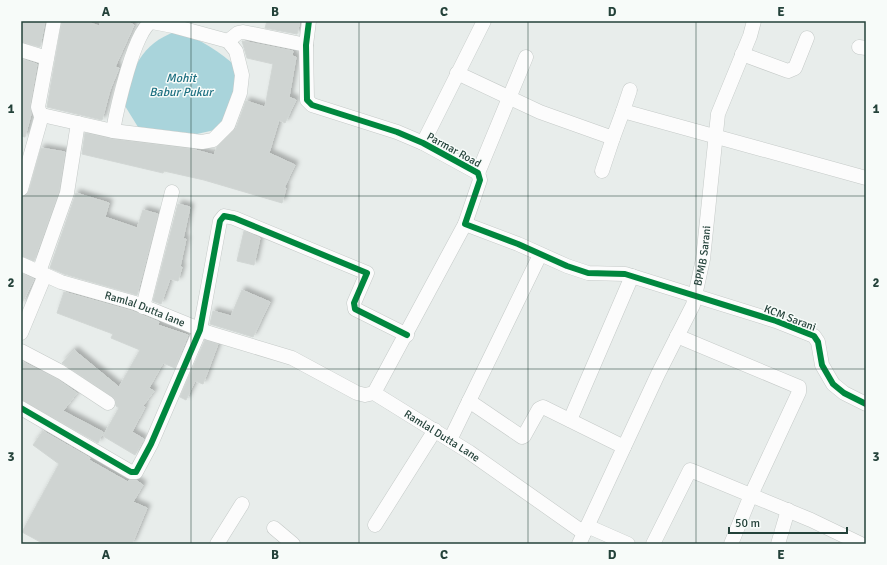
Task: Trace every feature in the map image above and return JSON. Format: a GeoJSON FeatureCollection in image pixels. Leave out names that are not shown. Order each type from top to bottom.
{"type":"FeatureCollection","features":[{"type":"Feature","properties":{"kind":"street"},"geometry":{"type":"LineString","coordinates":[[21,189],[41,116],[38,107],[54,21]]}},
{"type":"Feature","properties":{"kind":"street","name":"Parmar Road"},"geometry":{"type":"LineString","coordinates":[[308,21],[306,45],[306,96],[309,103],[422,143],[478,173],[480,180],[465,224],[374,393]]}},
{"type":"Feature","properties":{"kind":"street"},"geometry":{"type":"LineString","coordinates":[[422,143],[484,21]]}},
{"type":"Feature","properties":{"kind":"street","name":"BPMB Sarani"},"geometry":{"type":"LineString","coordinates":[[583,534],[693,305],[703,259],[718,114],[754,21]]}},
{"type":"Feature","properties":{"kind":"street"},"geometry":{"type":"LineString","coordinates":[[41,116],[44,114],[114,131],[202,142],[213,140],[228,125],[240,93],[242,75],[236,51],[228,42],[191,26],[152,22],[145,26],[131,60],[119,100],[114,131]]}},
{"type":"Feature","properties":{"kind":"street"},"geometry":{"type":"LineString","coordinates":[[228,42],[238,33],[243,32],[306,45]]}},
{"type":"Feature","properties":{"kind":"street"},"geometry":{"type":"LineString","coordinates":[[742,54],[788,71],[795,68],[807,38]]}},
{"type":"Feature","properties":{"kind":"street"},"geometry":{"type":"LineString","coordinates":[[21,50],[47,58]]}},
{"type":"Feature","properties":{"kind":"street"},"geometry":{"type":"LineString","coordinates":[[478,173],[526,57]]}},
{"type":"Feature","properties":{"kind":"street"},"geometry":{"type":"LineString","coordinates":[[457,73],[540,112],[613,138]]}},
{"type":"Feature","properties":{"kind":"street"},"geometry":{"type":"LineString","coordinates":[[602,171],[630,90]]}},
{"type":"Feature","properties":{"kind":"street"},"geometry":{"type":"LineString","coordinates":[[623,111],[866,178]]}},
{"type":"Feature","properties":{"kind":"street"},"geometry":{"type":"LineString","coordinates":[[21,333],[42,274],[67,193],[78,123]]}},
{"type":"Feature","properties":{"kind":"street"},"geometry":{"type":"LineString","coordinates":[[143,307],[172,192]]}},
{"type":"Feature","properties":{"kind":"street"},"geometry":{"type":"LineString","coordinates":[[21,408],[131,472],[135,472],[151,444],[200,330],[220,219],[224,216],[234,218],[367,272],[354,303],[355,309],[407,334]]}},
{"type":"Feature","properties":{"kind":"street"},"geometry":{"type":"LineString","coordinates":[[465,224],[567,266],[588,273],[620,273],[695,296]]}},
{"type":"Feature","properties":{"kind":"street"},"geometry":{"type":"LineString","coordinates":[[450,440],[540,255]]}},
{"type":"Feature","properties":{"kind":"street","name":"Ramlal Dutta lane"},"geometry":{"type":"LineString","coordinates":[[21,264],[42,274],[143,307],[200,330],[292,358]]}},
{"type":"Feature","properties":{"kind":"street"},"geometry":{"type":"LineString","coordinates":[[570,420],[632,276]]}},
{"type":"Feature","properties":{"kind":"street","name":"KCM Sarani"},"geometry":{"type":"LineString","coordinates":[[695,296],[776,321],[814,336],[818,342],[822,365],[833,384],[844,393],[866,404]]}},
{"type":"Feature","properties":{"kind":"street"},"geometry":{"type":"LineString","coordinates":[[677,336],[799,387],[799,392],[751,495],[731,544]]}},
{"type":"Feature","properties":{"kind":"street"},"geometry":{"type":"LineString","coordinates":[[21,351],[61,372],[108,403]]}},
{"type":"Feature","properties":{"kind":"street","name":"Ramlal Dutta Lane"},"geometry":{"type":"LineString","coordinates":[[292,358],[357,393],[365,395],[374,393],[450,440],[583,534],[628,544]]}},
{"type":"Feature","properties":{"kind":"street"},"geometry":{"type":"LineString","coordinates":[[468,401],[522,437],[541,408],[546,408],[624,447]]}},
{"type":"Feature","properties":{"kind":"street"},"geometry":{"type":"LineString","coordinates":[[375,525],[434,430]]}},
{"type":"Feature","properties":{"kind":"street"},"geometry":{"type":"LineString","coordinates":[[653,544],[690,470],[788,510],[861,544]]}},
{"type":"Feature","properties":{"kind":"street"},"geometry":{"type":"LineString","coordinates":[[217,544],[242,504]]}},
{"type":"Feature","properties":{"kind":"street"},"geometry":{"type":"LineString","coordinates":[[778,544],[788,510]]}},
{"type":"Feature","properties":{"kind":"street"},"geometry":{"type":"LineString","coordinates":[[274,528],[293,544]]}},
{"type":"Feature","properties":{"kind":"water","name":"Mohit Babur Pukur"},"geometry":{"type":"Polygon","coordinates":[[[177,31],[210,47],[239,69],[241,93],[219,129],[197,134],[138,127],[125,106],[130,80],[139,60],[154,43],[164,36],[177,31]]]}},
{"type":"Feature","properties":{"kind":"building"},"geometry":{"type":"Polygon","coordinates":[[[21,21],[45,21],[40,47],[21,42],[21,21]]]}},
{"type":"Feature","properties":{"kind":"building"},"geometry":{"type":"Polygon","coordinates":[[[62,21],[85,21],[99,26],[101,21],[127,21],[134,25],[115,67],[119,68],[110,90],[102,120],[47,107],[62,21]]]}},
{"type":"Feature","properties":{"kind":"building"},"geometry":{"type":"Polygon","coordinates":[[[267,21],[300,21],[297,34],[265,28],[267,21]]]}},
{"type":"Feature","properties":{"kind":"building"},"geometry":{"type":"Polygon","coordinates":[[[242,41],[293,51],[292,56],[296,57],[289,97],[296,100],[285,123],[279,120],[269,153],[295,165],[284,188],[286,188],[282,203],[204,180],[164,171],[163,173],[82,154],[85,133],[112,139],[192,149],[214,155],[217,147],[236,128],[246,101],[265,107],[273,64],[247,58],[242,41]]]}},
{"type":"Feature","properties":{"kind":"building"},"geometry":{"type":"Polygon","coordinates":[[[21,59],[37,64],[30,105],[31,114],[25,137],[21,136],[21,59]]]}},
{"type":"Feature","properties":{"kind":"building"},"geometry":{"type":"Polygon","coordinates":[[[41,148],[65,152],[59,191],[34,261],[21,256],[21,197],[27,195],[29,191],[41,148]]]}},
{"type":"Feature","properties":{"kind":"building"},"geometry":{"type":"Polygon","coordinates":[[[76,193],[109,203],[105,217],[137,228],[143,210],[158,214],[137,295],[64,274],[50,268],[76,193]]]}},
{"type":"Feature","properties":{"kind":"building"},"geometry":{"type":"Polygon","coordinates":[[[178,204],[190,207],[183,239],[186,239],[180,267],[182,267],[178,281],[170,279],[161,304],[153,301],[178,204]]]}},
{"type":"Feature","properties":{"kind":"building"},"geometry":{"type":"Polygon","coordinates":[[[244,231],[260,238],[254,265],[237,261],[244,231]]]}},
{"type":"Feature","properties":{"kind":"building"},"geometry":{"type":"Polygon","coordinates":[[[21,273],[34,279],[21,305],[21,273]]]}},
{"type":"Feature","properties":{"kind":"building"},"geometry":{"type":"Polygon","coordinates":[[[242,290],[270,302],[253,337],[210,324],[213,311],[231,316],[242,290]]]}},
{"type":"Feature","properties":{"kind":"building"},"geometry":{"type":"Polygon","coordinates":[[[64,292],[132,311],[159,322],[158,325],[188,335],[175,368],[163,363],[149,388],[154,391],[143,406],[145,407],[132,432],[144,439],[135,455],[103,436],[119,408],[116,406],[115,399],[62,363],[74,350],[119,387],[140,350],[111,338],[113,334],[57,313],[64,292]]]}},
{"type":"Feature","properties":{"kind":"building"},"geometry":{"type":"Polygon","coordinates":[[[205,340],[218,344],[203,384],[195,381],[186,400],[180,397],[205,340]]]}},
{"type":"Feature","properties":{"kind":"building"},"geometry":{"type":"Polygon","coordinates":[[[21,361],[57,379],[77,393],[63,411],[103,432],[98,443],[21,400],[21,361]]]}},
{"type":"Feature","properties":{"kind":"building"},"geometry":{"type":"Polygon","coordinates":[[[43,431],[90,458],[89,460],[128,482],[129,480],[136,480],[143,485],[133,502],[147,508],[132,544],[44,544],[22,532],[59,464],[33,445],[43,431]]]}},
{"type":"Feature","properties":{"kind":"cycle path"},"geometry":{"type":"LineString","coordinates":[[309,21],[306,45],[307,100],[312,105],[397,132],[423,143],[478,173],[480,180],[465,224],[518,244],[567,266],[588,273],[625,274],[776,321],[814,336],[818,342],[822,365],[833,384],[844,393],[866,404]]}},
{"type":"Feature","properties":{"kind":"cycle path"},"geometry":{"type":"LineString","coordinates":[[21,408],[131,472],[136,472],[151,444],[200,330],[220,221],[224,216],[234,218],[367,273],[354,303],[355,309],[407,335]]}}]}
